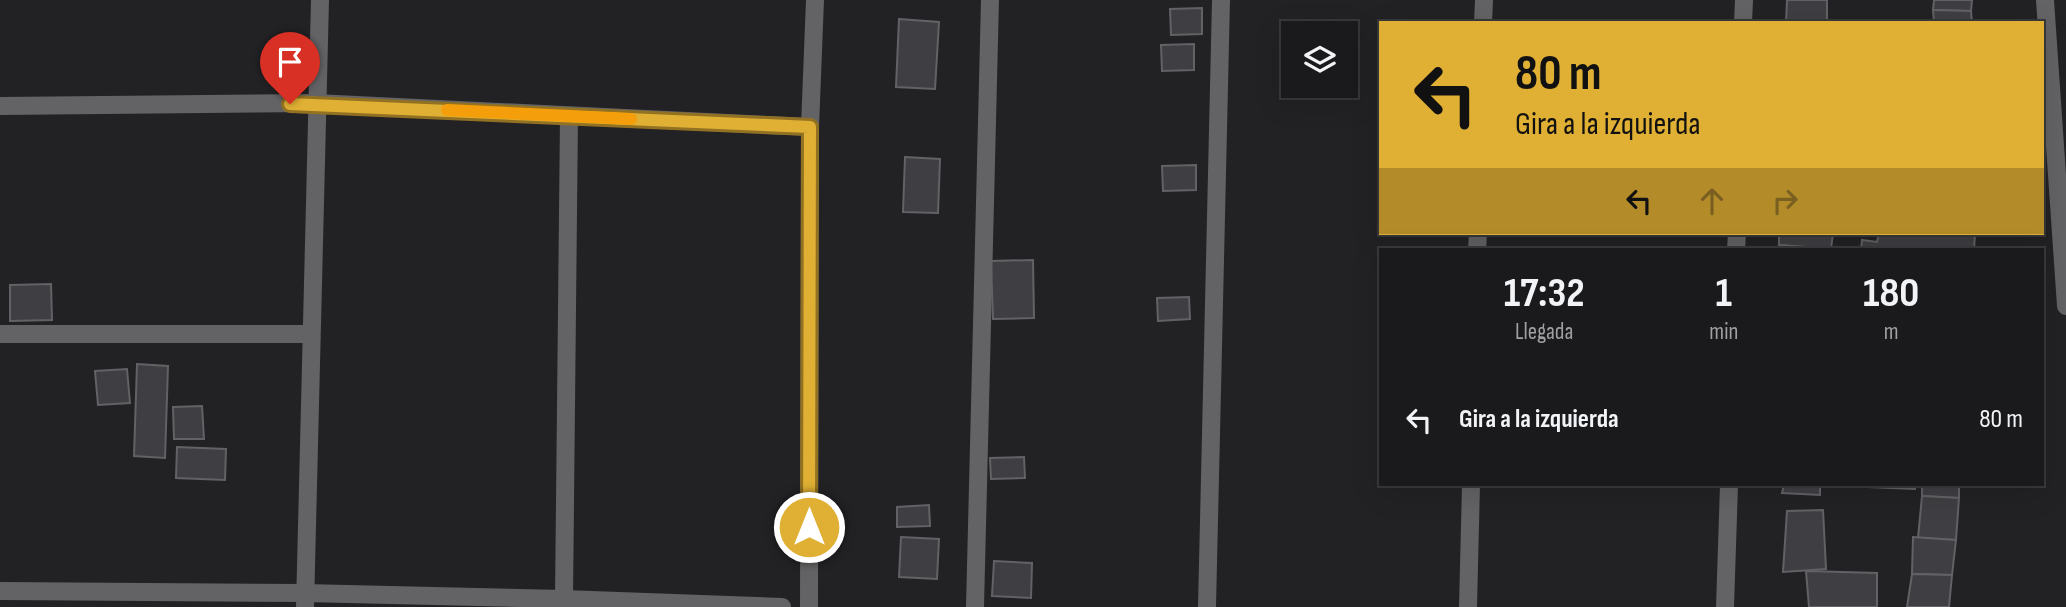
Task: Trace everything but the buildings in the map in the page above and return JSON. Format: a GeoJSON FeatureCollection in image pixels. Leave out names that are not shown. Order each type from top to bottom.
{"type":"FeatureCollection","features":[{"type":"Feature","properties":{"kind":"street"},"geometry":{"type":"LineString","coordinates":[[304,600],[320,0]]}},
{"type":"Feature","properties":{"kind":"street"},"geometry":{"type":"LineString","coordinates":[[809,607],[810,127],[815,0]]}},
{"type":"Feature","properties":{"kind":"street"},"geometry":{"type":"LineString","coordinates":[[975,607],[990,0]]}},
{"type":"Feature","properties":{"kind":"street"},"geometry":{"type":"LineString","coordinates":[[1207,607],[1221,0]]}},
{"type":"Feature","properties":{"kind":"street"},"geometry":{"type":"LineString","coordinates":[[1483,21],[1484,0]]}},
{"type":"Feature","properties":{"kind":"street"},"geometry":{"type":"LineString","coordinates":[[1743,21],[1744,0]]}},
{"type":"Feature","properties":{"kind":"street"},"geometry":{"type":"LineString","coordinates":[[2045,0],[2066,306]]}},
{"type":"Feature","properties":{"kind":"street"},"geometry":{"type":"LineString","coordinates":[[0,106],[316,103],[810,127]]}},
{"type":"Feature","properties":{"kind":"street"},"geometry":{"type":"LineString","coordinates":[[564,599],[569,116]]}},
{"type":"Feature","properties":{"kind":"street"},"geometry":{"type":"LineString","coordinates":[[0,334],[310,334]]}},
{"type":"Feature","properties":{"kind":"street"},"geometry":{"type":"LineString","coordinates":[[1468,607],[1471,486]]}},
{"type":"Feature","properties":{"kind":"street"},"geometry":{"type":"LineString","coordinates":[[1725,607],[1729,486]]}},
{"type":"Feature","properties":{"kind":"street"},"geometry":{"type":"LineString","coordinates":[[0,591],[304,600],[564,599],[782,607]]}},
{"type":"Feature","properties":{"kind":"slow traffic"},"geometry":{"type":"LineString","coordinates":[[447,110],[631,119]]}},
{"type":"Feature","properties":{"kind":"route"},"geometry":{"type":"LineString","coordinates":[[290,104],[316,103],[810,127],[809,527]]}}]}
